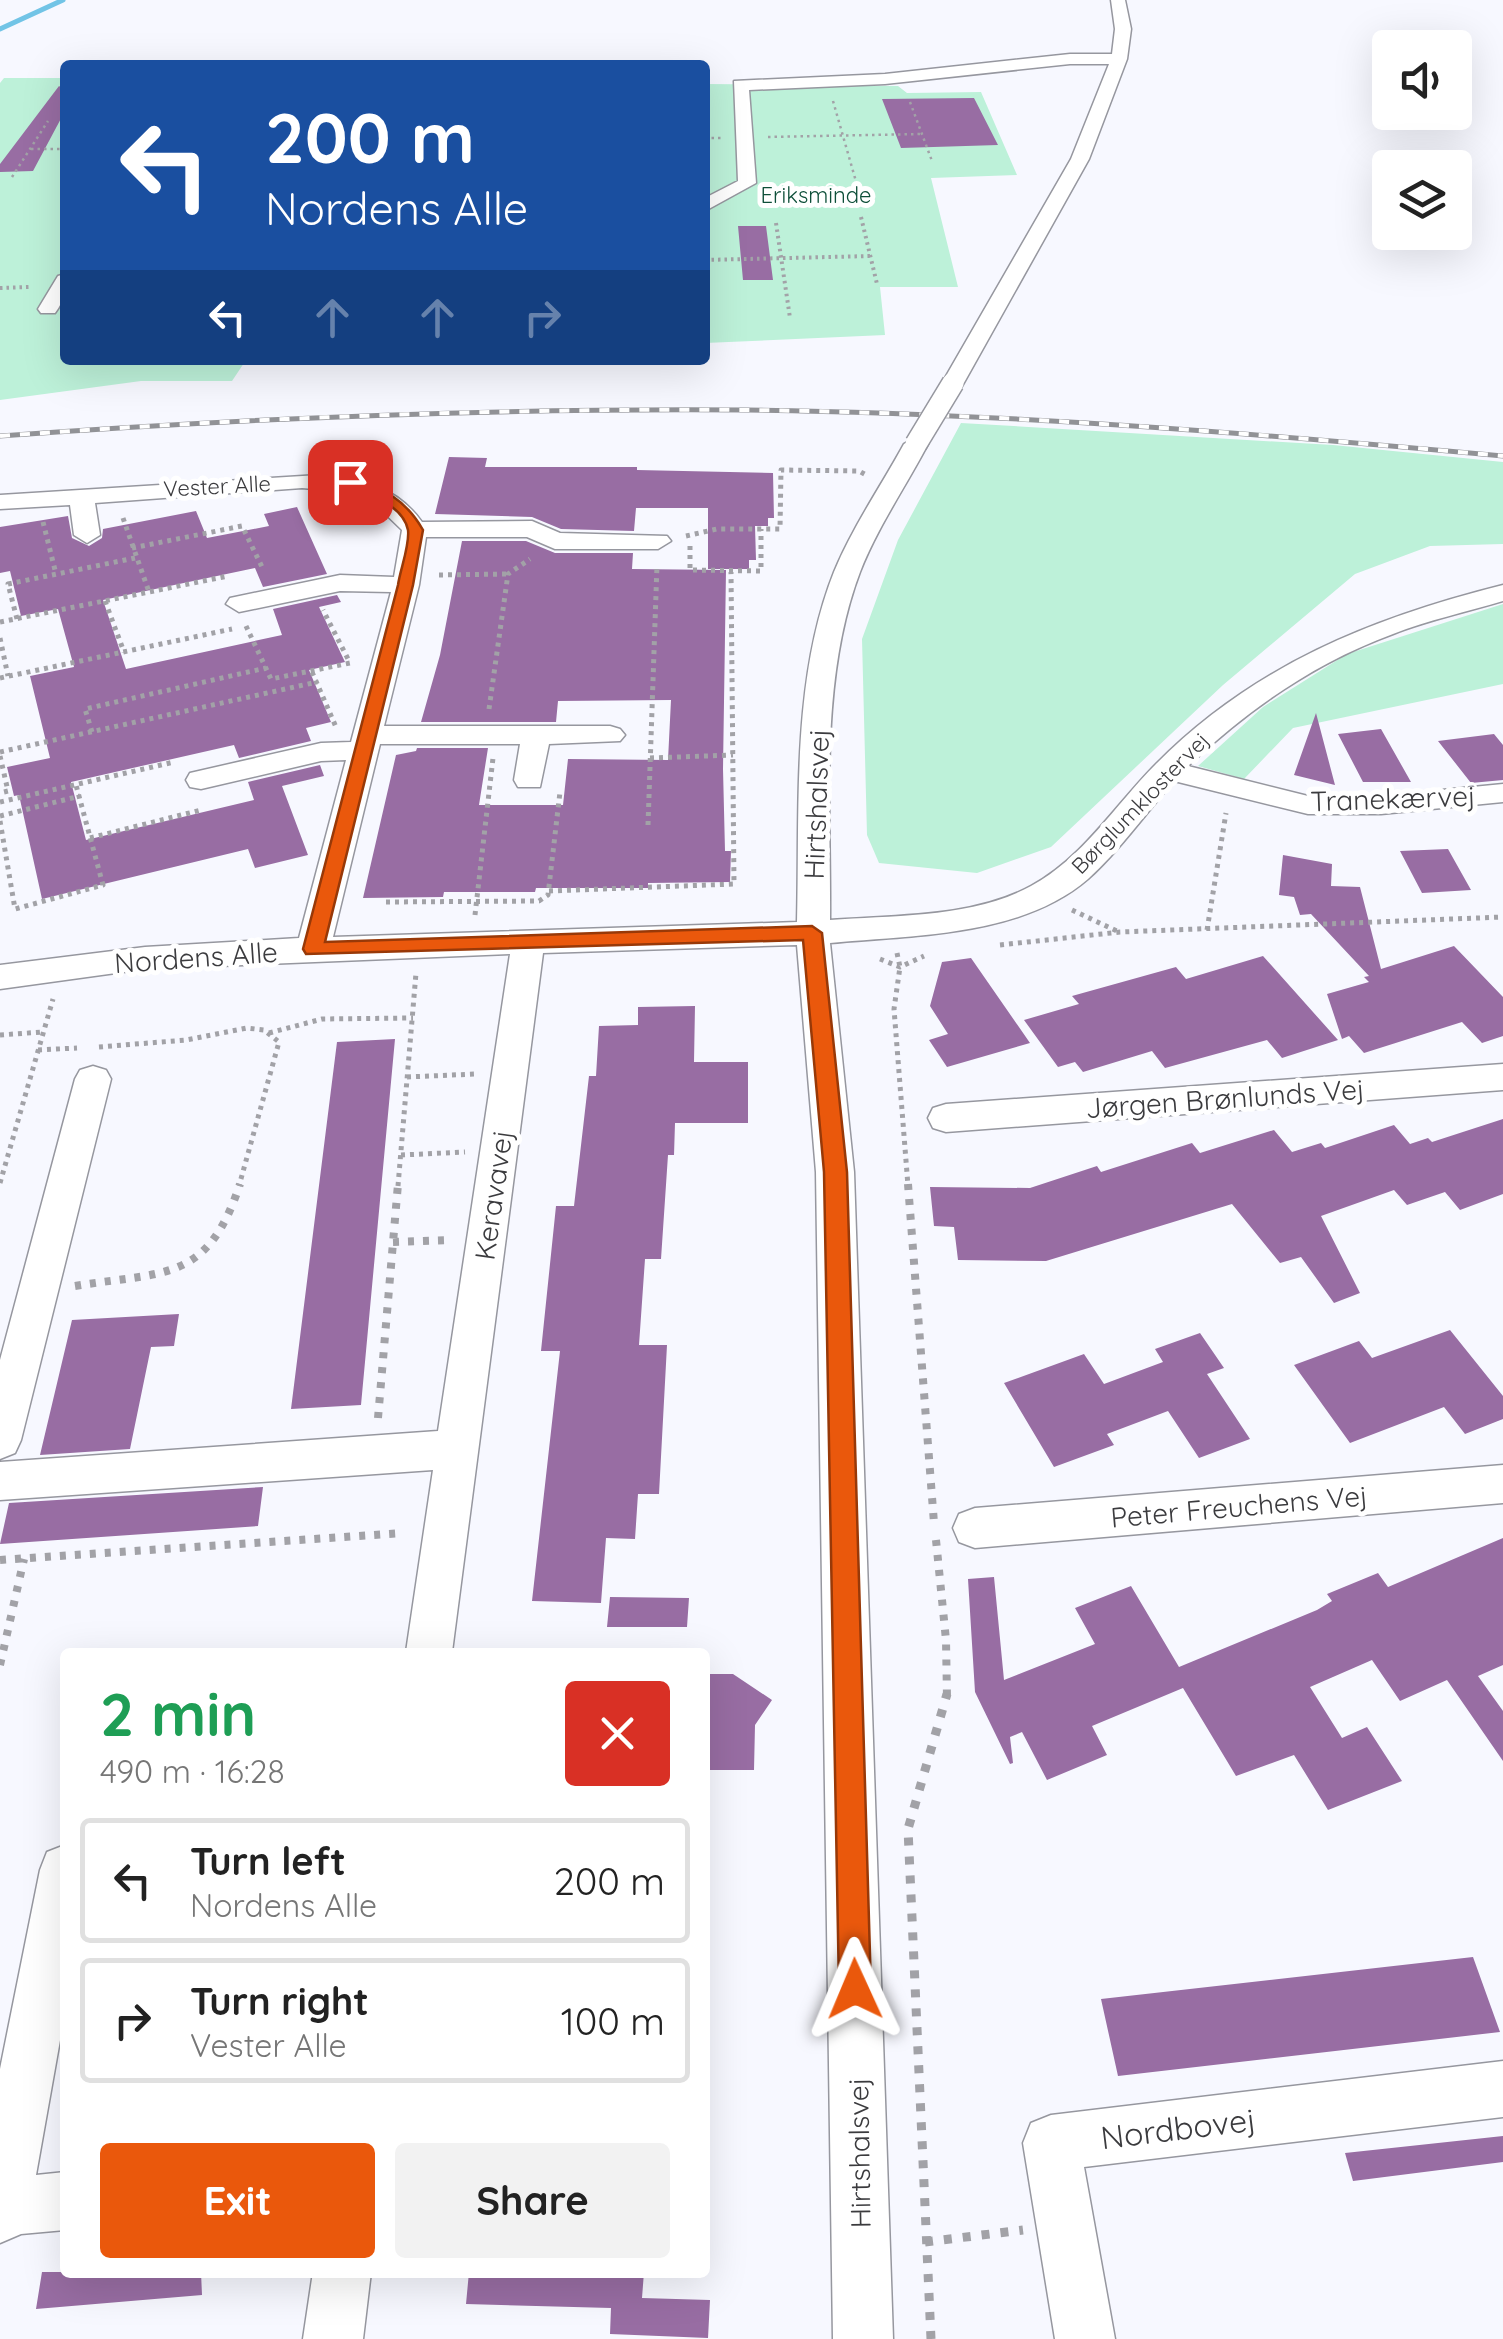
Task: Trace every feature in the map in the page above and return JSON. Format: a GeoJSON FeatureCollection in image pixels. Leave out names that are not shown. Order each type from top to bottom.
{"type":"FeatureCollection","features":[{"type":"Feature","properties":{"kind":"street","name":"Hirtshalsvej"},"geometry":{"type":"LineString","coordinates":[[863,2339],[835,1172],[812,933],[816,743],[826,656],[847,572],[890,489],[1080,159],[1119,58],[1123,29],[1118,0]]}},
{"type":"Feature","properties":{"kind":"street"},"geometry":{"type":"LineString","coordinates":[[720,83],[885,79],[1070,59],[1119,58]]}},
{"type":"Feature","properties":{"kind":"street"},"geometry":{"type":"LineString","coordinates":[[710,202],[746,183],[738,88],[750,82]]}},
{"type":"Feature","properties":{"kind":"street"},"geometry":{"type":"LineString","coordinates":[[48,309],[60,289]]}},
{"type":"Feature","properties":{"kind":"street","name":"Vester Alle"},"geometry":{"type":"LineString","coordinates":[[0,502],[84,515],[302,481],[350,482],[381,494],[404,511],[415,530]]}},
{"type":"Feature","properties":{"kind":"street"},"geometry":{"type":"LineString","coordinates":[[313,949],[353,740],[404,588],[415,530],[532,529],[555,541],[658,541]]}},
{"type":"Feature","properties":{"kind":"street"},"geometry":{"type":"LineString","coordinates":[[239,604],[340,584],[404,588]]}},
{"type":"Feature","properties":{"kind":"street","name":"Børglumklostervej"},"geometry":{"type":"LineString","coordinates":[[812,933],[892,927],[996,911],[1040,895],[1076,872],[1166,770],[1224,717],[1300,666],[1383,628],[1503,593]]}},
{"type":"Feature","properties":{"kind":"street"},"geometry":{"type":"LineString","coordinates":[[196,769],[321,752],[353,740],[610,734]]}},
{"type":"Feature","properties":{"kind":"street"},"geometry":{"type":"LineString","coordinates":[[536,735],[537,786]]}},
{"type":"Feature","properties":{"kind":"street","name":"Tranekærvej"},"geometry":{"type":"LineString","coordinates":[[1166,770],[1308,805],[1381,804],[1503,793]]}},
{"type":"Feature","properties":{"kind":"street","name":"Nordens Alle"},"geometry":{"type":"LineString","coordinates":[[0,977],[146,958],[812,933]]}},
{"type":"Feature","properties":{"kind":"street","name":"Keravavej"},"geometry":{"type":"LineString","coordinates":[[429,1648],[528,941]]}},
{"type":"Feature","properties":{"kind":"street","name":"Jørgen Brønlunds Vej"},"geometry":{"type":"LineString","coordinates":[[946,1118],[1503,1077]]}},
{"type":"Feature","properties":{"kind":"street"},"geometry":{"type":"LineString","coordinates":[[0,1440],[92,1079]]}},
{"type":"Feature","properties":{"kind":"street"},"geometry":{"type":"LineString","coordinates":[[0,1480],[457,1449]]}},
{"type":"Feature","properties":{"kind":"street","name":"Peter Freuchens Vej"},"geometry":{"type":"LineString","coordinates":[[975,1528],[1503,1484]]}},
{"type":"Feature","properties":{"kind":"street"},"geometry":{"type":"LineString","coordinates":[[60,1924],[52,2011],[1,2210],[60,2202]]}},
{"type":"Feature","properties":{"kind":"street","name":"Nordbovej"},"geometry":{"type":"LineString","coordinates":[[1084,2339],[1051,2143],[1503,2089]]}},
{"type":"Feature","properties":{"kind":"street"},"geometry":{"type":"LineString","coordinates":[[333,2339],[341,2278]]}},
{"type":"Feature","properties":{"kind":"path"},"geometry":{"type":"LineString","coordinates":[[832,95],[857,186]]}},
{"type":"Feature","properties":{"kind":"path"},"geometry":{"type":"LineString","coordinates":[[910,102],[932,161]]}},
{"type":"Feature","properties":{"kind":"path"},"geometry":{"type":"LineString","coordinates":[[12,176],[48,121]]}},
{"type":"Feature","properties":{"kind":"path"},"geometry":{"type":"LineString","coordinates":[[743,138],[922,134]]}},
{"type":"Feature","properties":{"kind":"path"},"geometry":{"type":"LineString","coordinates":[[30,150],[60,148]]}},
{"type":"Feature","properties":{"kind":"path"},"geometry":{"type":"LineString","coordinates":[[861,217],[876,284]]}},
{"type":"Feature","properties":{"kind":"path"},"geometry":{"type":"LineString","coordinates":[[776,223],[790,318]]}},
{"type":"Feature","properties":{"kind":"path"},"geometry":{"type":"LineString","coordinates":[[710,260],[870,256]]}},
{"type":"Feature","properties":{"kind":"path"},"geometry":{"type":"LineString","coordinates":[[648,825],[658,541],[717,529],[780,529],[782,470],[859,471],[890,489]]}},
{"type":"Feature","properties":{"kind":"path"},"geometry":{"type":"LineString","coordinates":[[84,515],[120,508],[149,592]]}},
{"type":"Feature","properties":{"kind":"path"},"geometry":{"type":"LineString","coordinates":[[132,548],[242,526],[262,569],[248,572]]}},
{"type":"Feature","properties":{"kind":"path"},"geometry":{"type":"LineString","coordinates":[[690,535],[690,570],[761,572],[761,529]]}},
{"type":"Feature","properties":{"kind":"path"},"geometry":{"type":"LineString","coordinates":[[0,678],[246,626],[272,679],[350,663],[323,609],[404,588],[508,574],[555,541]]}},
{"type":"Feature","properties":{"kind":"path"},"geometry":{"type":"LineString","coordinates":[[17,619],[8,584],[136,558]]}},
{"type":"Feature","properties":{"kind":"path"},"geometry":{"type":"LineString","coordinates":[[549,891],[734,884],[731,572]]}},
{"type":"Feature","properties":{"kind":"path"},"geometry":{"type":"LineString","coordinates":[[472,943],[495,745],[484,740],[508,574]]}},
{"type":"Feature","properties":{"kind":"path"},"geometry":{"type":"LineString","coordinates":[[0,622],[232,575]]}},
{"type":"Feature","properties":{"kind":"path"},"geometry":{"type":"LineString","coordinates":[[0,594],[10,592]]}},
{"type":"Feature","properties":{"kind":"path"},"geometry":{"type":"LineString","coordinates":[[106,601],[124,652]]}},
{"type":"Feature","properties":{"kind":"path"},"geometry":{"type":"LineString","coordinates":[[0,638],[8,676]]}},
{"type":"Feature","properties":{"kind":"path"},"geometry":{"type":"LineString","coordinates":[[92,732],[86,708],[266,668]]}},
{"type":"Feature","properties":{"kind":"path"},"geometry":{"type":"LineString","coordinates":[[312,672],[353,740]]}},
{"type":"Feature","properties":{"kind":"path"},"geometry":{"type":"LineString","coordinates":[[0,792],[8,791],[0,754],[317,682]]}},
{"type":"Feature","properties":{"kind":"path"},"geometry":{"type":"LineString","coordinates":[[317,728],[353,740]]}},
{"type":"Feature","properties":{"kind":"path"},"geometry":{"type":"LineString","coordinates":[[650,758],[733,755]]}},
{"type":"Feature","properties":{"kind":"path"},"geometry":{"type":"LineString","coordinates":[[0,802],[76,785],[196,769]]}},
{"type":"Feature","properties":{"kind":"path"},"geometry":{"type":"LineString","coordinates":[[76,785],[80,796],[103,885],[15,909],[0,818],[80,796]]}},
{"type":"Feature","properties":{"kind":"path"},"geometry":{"type":"LineString","coordinates":[[386,902],[539,901],[549,891],[560,792],[537,786]]}},
{"type":"Feature","properties":{"kind":"path"},"geometry":{"type":"LineString","coordinates":[[1207,930],[1230,788]]}},
{"type":"Feature","properties":{"kind":"path"},"geometry":{"type":"LineString","coordinates":[[1040,895],[1120,932]]}},
{"type":"Feature","properties":{"kind":"path"},"geometry":{"type":"LineString","coordinates":[[997,945],[1120,932],[1503,917]]}},
{"type":"Feature","properties":{"kind":"path"},"geometry":{"type":"LineString","coordinates":[[892,927],[900,966],[894,1009],[947,1693],[939,1731],[916,1788],[908,1828],[931,2339]]}},
{"type":"Feature","properties":{"kind":"path"},"geometry":{"type":"LineString","coordinates":[[375,1454],[418,945]]}},
{"type":"Feature","properties":{"kind":"path"},"geometry":{"type":"LineString","coordinates":[[900,966],[940,953]]}},
{"type":"Feature","properties":{"kind":"path"},"geometry":{"type":"LineString","coordinates":[[0,1183],[62,969]]}},
{"type":"Feature","properties":{"kind":"path"},"geometry":{"type":"LineString","coordinates":[[269,1034],[294,1021],[319,1016],[412,1018]]}},
{"type":"Feature","properties":{"kind":"path"},"geometry":{"type":"LineString","coordinates":[[38,1050],[147,1045],[247,1028],[269,1034],[280,1042],[228,1220],[205,1255],[176,1267],[38,1293]]}},
{"type":"Feature","properties":{"kind":"path"},"geometry":{"type":"LineString","coordinates":[[0,1034],[43,1032]]}},
{"type":"Feature","properties":{"kind":"path"},"geometry":{"type":"LineString","coordinates":[[407,1077],[510,1072]]}},
{"type":"Feature","properties":{"kind":"path"},"geometry":{"type":"LineString","coordinates":[[401,1155],[499,1150]]}},
{"type":"Feature","properties":{"kind":"path"},"geometry":{"type":"LineString","coordinates":[[394,1242],[486,1238]]}},
{"type":"Feature","properties":{"kind":"path"},"geometry":{"type":"LineString","coordinates":[[0,1560],[446,1531]]}},
{"type":"Feature","properties":{"kind":"path"},"geometry":{"type":"LineString","coordinates":[[0,1664],[24,1559]]}},
{"type":"Feature","properties":{"kind":"path"},"geometry":{"type":"LineString","coordinates":[[925,2242],[1065,2224]]}},
{"type":"Feature","properties":{"kind":"green space"},"geometry":{"type":"Polygon","coordinates":[[[4,78],[60,78],[60,365],[243,365],[232,381],[141,381],[0,400],[0,83],[4,78]]]}},
{"type":"Feature","properties":{"kind":"green space","name":"Eriksminde"},"geometry":{"type":"Polygon","coordinates":[[[710,84],[898,86],[907,93],[981,92],[1017,175],[931,178],[958,287],[880,287],[885,335],[710,343],[710,84]]]}},
{"type":"Feature","properties":{"kind":"green space"},"geometry":{"type":"Polygon","coordinates":[[[961,423],[1333,445],[1503,462],[1503,544],[1430,546],[1355,574],[1223,685],[1051,847],[977,873],[879,863],[867,835],[862,639],[898,540],[961,423]]]}},
{"type":"Feature","properties":{"kind":"green space"},"geometry":{"type":"Polygon","coordinates":[[[1503,604],[1503,684],[1293,728],[1244,779],[1198,766],[1263,707],[1347,654],[1503,604]]]}},
{"type":"Feature","properties":{"kind":"building"},"geometry":{"type":"Polygon","coordinates":[[[60,87],[60,120],[33,171],[0,172],[0,164],[60,87]]]}},
{"type":"Feature","properties":{"kind":"building"},"geometry":{"type":"Polygon","coordinates":[[[974,98],[998,145],[901,148],[882,99],[974,98]]]}},
{"type":"Feature","properties":{"kind":"building"},"geometry":{"type":"Polygon","coordinates":[[[738,226],[766,226],[773,280],[743,280],[738,226]]]}},
{"type":"Feature","properties":{"kind":"building"},"geometry":{"type":"Polygon","coordinates":[[[449,457],[487,458],[485,467],[637,467],[773,473],[774,518],[768,518],[768,526],[755,526],[756,560],[749,560],[749,569],[708,569],[708,508],[636,508],[634,531],[561,529],[532,517],[435,514],[449,457]]]}},
{"type":"Feature","properties":{"kind":"building"},"geometry":{"type":"Polygon","coordinates":[[[297,507],[327,574],[263,587],[255,568],[103,600],[126,669],[282,635],[273,609],[337,595],[341,602],[319,607],[345,662],[309,670],[331,722],[306,728],[311,741],[239,758],[234,745],[71,782],[86,840],[254,800],[248,782],[320,765],[324,776],[282,786],[308,855],[255,868],[248,849],[42,899],[19,795],[14,796],[7,767],[50,758],[30,676],[74,667],[58,609],[21,616],[10,571],[0,573],[0,527],[68,516],[72,538],[89,546],[102,538],[103,529],[196,511],[207,538],[269,526],[264,514],[297,507]]]}},
{"type":"Feature","properties":{"kind":"building"},"geometry":{"type":"Polygon","coordinates":[[[462,541],[526,541],[555,553],[633,553],[632,569],[726,570],[723,769],[725,851],[731,851],[730,882],[363,898],[396,755],[417,748],[488,748],[479,805],[563,805],[568,759],[668,760],[671,700],[558,701],[556,722],[421,722],[440,655],[462,541]]]}},
{"type":"Feature","properties":{"kind":"building"},"geometry":{"type":"Polygon","coordinates":[[[1316,713],[1335,785],[1294,775],[1316,713]]]}},
{"type":"Feature","properties":{"kind":"building"},"geometry":{"type":"Polygon","coordinates":[[[1381,729],[1411,782],[1363,782],[1338,734],[1381,729]]]}},
{"type":"Feature","properties":{"kind":"building"},"geometry":{"type":"Polygon","coordinates":[[[1494,734],[1503,745],[1503,780],[1471,783],[1438,741],[1494,734]]]}},
{"type":"Feature","properties":{"kind":"building"},"geometry":{"type":"Polygon","coordinates":[[[1448,849],[1471,890],[1422,893],[1400,851],[1448,849]]]}},
{"type":"Feature","properties":{"kind":"building"},"geometry":{"type":"Polygon","coordinates":[[[1283,855],[1332,864],[1331,886],[1360,887],[1381,969],[1454,946],[1503,997],[1503,1036],[1482,1043],[1462,1022],[1364,1053],[1349,1036],[1342,1039],[1327,994],[1369,982],[1364,977],[1369,976],[1311,914],[1300,915],[1294,897],[1279,895],[1283,855]]]}},
{"type":"Feature","properties":{"kind":"building"},"geometry":{"type":"Polygon","coordinates":[[[1263,956],[1338,1040],[1282,1058],[1267,1040],[1165,1068],[1152,1051],[1083,1072],[1075,1062],[1058,1067],[1024,1020],[1079,1004],[1072,996],[1176,967],[1186,979],[1263,956]]]}},
{"type":"Feature","properties":{"kind":"building"},"geometry":{"type":"Polygon","coordinates":[[[971,958],[1030,1043],[947,1067],[929,1040],[948,1034],[930,1006],[942,962],[971,958]]]}},
{"type":"Feature","properties":{"kind":"building"},"geometry":{"type":"Polygon","coordinates":[[[695,1006],[694,1062],[748,1062],[748,1123],[675,1123],[674,1155],[668,1155],[661,1259],[645,1259],[639,1345],[667,1345],[659,1494],[638,1494],[635,1539],[606,1538],[601,1603],[532,1601],[560,1351],[541,1351],[556,1206],[574,1206],[589,1076],[596,1076],[599,1026],[638,1025],[638,1007],[695,1006]]]}},
{"type":"Feature","properties":{"kind":"building"},"geometry":{"type":"Polygon","coordinates":[[[395,1039],[361,1405],[291,1409],[337,1042],[395,1039]]]}},
{"type":"Feature","properties":{"kind":"building"},"geometry":{"type":"Polygon","coordinates":[[[1503,1119],[1503,1194],[1460,1210],[1445,1192],[1407,1205],[1394,1190],[1321,1216],[1360,1293],[1334,1303],[1301,1257],[1280,1263],[1232,1204],[1046,1261],[958,1260],[954,1227],[934,1226],[930,1187],[1030,1188],[1097,1166],[1101,1172],[1192,1143],[1200,1153],[1274,1130],[1292,1152],[1321,1143],[1325,1148],[1394,1125],[1410,1144],[1428,1138],[1432,1142],[1503,1119]]]}},
{"type":"Feature","properties":{"kind":"building"},"geometry":{"type":"Polygon","coordinates":[[[179,1314],[174,1346],[151,1347],[130,1449],[40,1455],[72,1320],[179,1314]]]}},
{"type":"Feature","properties":{"kind":"building"},"geometry":{"type":"Polygon","coordinates":[[[1450,1330],[1503,1396],[1503,1419],[1465,1434],[1444,1407],[1350,1443],[1294,1365],[1359,1341],[1372,1358],[1450,1330]]]}},
{"type":"Feature","properties":{"kind":"building"},"geometry":{"type":"Polygon","coordinates":[[[1200,1333],[1224,1368],[1207,1374],[1250,1439],[1199,1458],[1168,1411],[1107,1434],[1114,1445],[1054,1467],[1004,1383],[1084,1354],[1104,1384],[1163,1362],[1155,1349],[1200,1333]]]}},
{"type":"Feature","properties":{"kind":"building"},"geometry":{"type":"Polygon","coordinates":[[[263,1487],[258,1526],[0,1544],[9,1503],[263,1487]]]}},
{"type":"Feature","properties":{"kind":"building"},"geometry":{"type":"Polygon","coordinates":[[[1503,1538],[1503,1665],[1478,1676],[1503,1711],[1503,1761],[1447,1680],[1400,1701],[1372,1660],[1310,1687],[1342,1738],[1367,1727],[1402,1781],[1328,1810],[1294,1755],[1236,1776],[1183,1688],[1092,1726],[1107,1755],[1047,1780],[1022,1732],[1010,1737],[1010,1764],[975,1692],[968,1579],[994,1577],[1004,1680],[1095,1644],[1075,1608],[1131,1586],[1179,1667],[1317,1610],[1332,1601],[1327,1594],[1378,1573],[1388,1587],[1503,1538]]]}},
{"type":"Feature","properties":{"kind":"building"},"geometry":{"type":"Polygon","coordinates":[[[610,1597],[689,1598],[687,1627],[607,1627],[610,1597]]]}},
{"type":"Feature","properties":{"kind":"building"},"geometry":{"type":"Polygon","coordinates":[[[710,1674],[733,1674],[772,1700],[755,1725],[754,1770],[710,1770],[710,1674]]]}},
{"type":"Feature","properties":{"kind":"building"},"geometry":{"type":"Polygon","coordinates":[[[1473,1957],[1500,2032],[1118,2076],[1101,1999],[1473,1957]]]}},
{"type":"Feature","properties":{"kind":"building"},"geometry":{"type":"Polygon","coordinates":[[[1503,2136],[1503,2162],[1353,2181],[1345,2153],[1503,2136]]]}},
{"type":"Feature","properties":{"kind":"building"},"geometry":{"type":"Polygon","coordinates":[[[42,2272],[60,2272],[60,2278],[201,2278],[202,2295],[36,2309],[42,2272]]]}},
{"type":"Feature","properties":{"kind":"building"},"geometry":{"type":"Polygon","coordinates":[[[468,2278],[644,2278],[642,2298],[710,2300],[708,2338],[610,2334],[611,2308],[466,2304],[468,2278]]]}},
{"type":"Feature","properties":{"kind":"waterway"},"geometry":{"type":"LineString","coordinates":[[0,29],[63,0]]}},
{"type":"Feature","properties":{"kind":"railway"},"geometry":{"type":"LineString","coordinates":[[0,436],[374,416],[748,410],[1126,426],[1503,456]]}},
{"type":"Feature","properties":{"kind":"route"},"geometry":{"type":"LineString","coordinates":[[350,482],[381,494],[404,511],[415,530],[406,585],[313,949],[812,933],[835,1172],[855,1989]]}}]}
